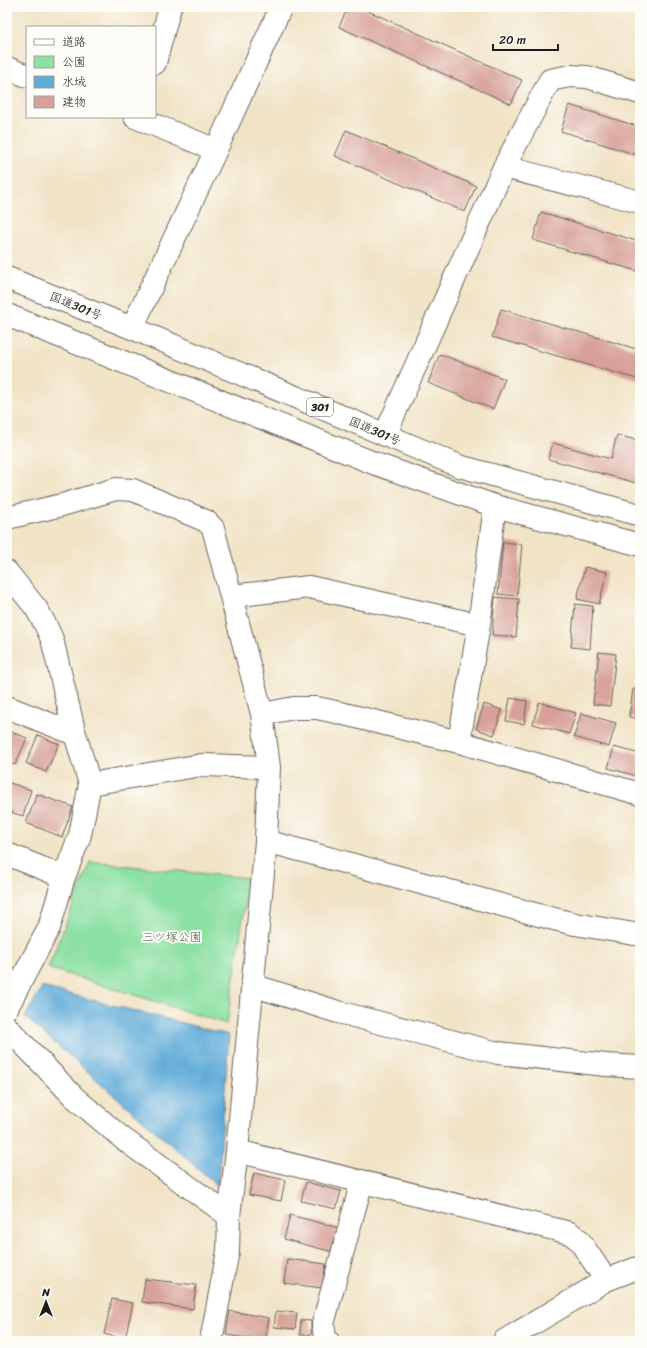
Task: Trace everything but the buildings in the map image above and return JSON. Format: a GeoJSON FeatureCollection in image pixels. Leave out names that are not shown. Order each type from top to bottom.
{"type":"FeatureCollection","features":[{"type":"Feature","properties":{"kind":"main road"},"geometry":{"type":"LineString","coordinates":[[156,59],[170,7]]}},
{"type":"Feature","properties":{"kind":"main road"},"geometry":{"type":"LineString","coordinates":[[132,328],[282,7]]}},
{"type":"Feature","properties":{"kind":"main road"},"geometry":{"type":"LineString","coordinates":[[7,68],[26,76]]}},
{"type":"Feature","properties":{"kind":"main road"},"geometry":{"type":"LineString","coordinates":[[385,435],[504,167],[550,80],[570,76],[588,77],[640,93]]}},
{"type":"Feature","properties":{"kind":"main road"},"geometry":{"type":"LineString","coordinates":[[138,118],[216,150]]}},
{"type":"Feature","properties":{"kind":"main road"},"geometry":{"type":"LineString","coordinates":[[504,167],[640,202]]}},
{"type":"Feature","properties":{"kind":"main road","name":"国道301号"},"geometry":{"type":"LineString","coordinates":[[7,278],[132,328],[459,466],[640,515]]}},
{"type":"Feature","properties":{"kind":"main road"},"geometry":{"type":"LineString","coordinates":[[7,315],[376,464],[495,506],[640,545]]}},
{"type":"Feature","properties":{"kind":"main road"},"geometry":{"type":"LineString","coordinates":[[7,518],[62,505],[116,489],[133,490],[206,521],[212,526],[232,596],[262,714],[269,767],[266,841],[237,1151],[229,1216],[228,1252],[211,1341]]}},
{"type":"Feature","properties":{"kind":"main road"},"geometry":{"type":"LineString","coordinates":[[459,742],[479,625],[495,506]]}},
{"type":"Feature","properties":{"kind":"main road"},"geometry":{"type":"LineString","coordinates":[[7,572],[36,608],[46,624],[52,640],[75,734],[90,784],[80,835],[64,877],[49,928],[7,1008]]}},
{"type":"Feature","properties":{"kind":"main road"},"geometry":{"type":"LineString","coordinates":[[232,596],[309,588],[479,625]]}},
{"type":"Feature","properties":{"kind":"main road"},"geometry":{"type":"LineString","coordinates":[[7,707],[75,734]]}},
{"type":"Feature","properties":{"kind":"main road"},"geometry":{"type":"LineString","coordinates":[[262,714],[294,708],[317,708],[459,742],[640,794]]}},
{"type":"Feature","properties":{"kind":"main road"},"geometry":{"type":"LineString","coordinates":[[90,784],[202,766],[269,767]]}},
{"type":"Feature","properties":{"kind":"main road"},"geometry":{"type":"LineString","coordinates":[[266,841],[546,917],[575,924],[640,935]]}},
{"type":"Feature","properties":{"kind":"main road"},"geometry":{"type":"LineString","coordinates":[[7,854],[64,877]]}},
{"type":"Feature","properties":{"kind":"main road"},"geometry":{"type":"LineString","coordinates":[[252,985],[338,1012],[498,1052],[606,1065],[640,1067]]}},
{"type":"Feature","properties":{"kind":"main road"},"geometry":{"type":"LineString","coordinates":[[7,1027],[74,1097],[122,1138],[229,1216]]}},
{"type":"Feature","properties":{"kind":"main road"},"geometry":{"type":"LineString","coordinates":[[237,1151],[570,1233],[579,1240],[606,1280]]}},
{"type":"Feature","properties":{"kind":"main road"},"geometry":{"type":"LineString","coordinates":[[328,1341],[325,1338],[323,1324],[362,1181]]}},
{"type":"Feature","properties":{"kind":"main road"},"geometry":{"type":"LineString","coordinates":[[511,1339],[606,1280],[640,1267]]}},
{"type":"Feature","properties":{"kind":"green space","name":"三ツ塚公園"},"geometry":{"type":"Polygon","coordinates":[[[90,862],[249,878],[227,1024],[48,968],[90,862]]]}},
{"type":"Feature","properties":{"kind":"water"},"geometry":{"type":"Polygon","coordinates":[[[42,987],[229,1035],[218,1186],[25,1017],[42,987]]]}}]}
